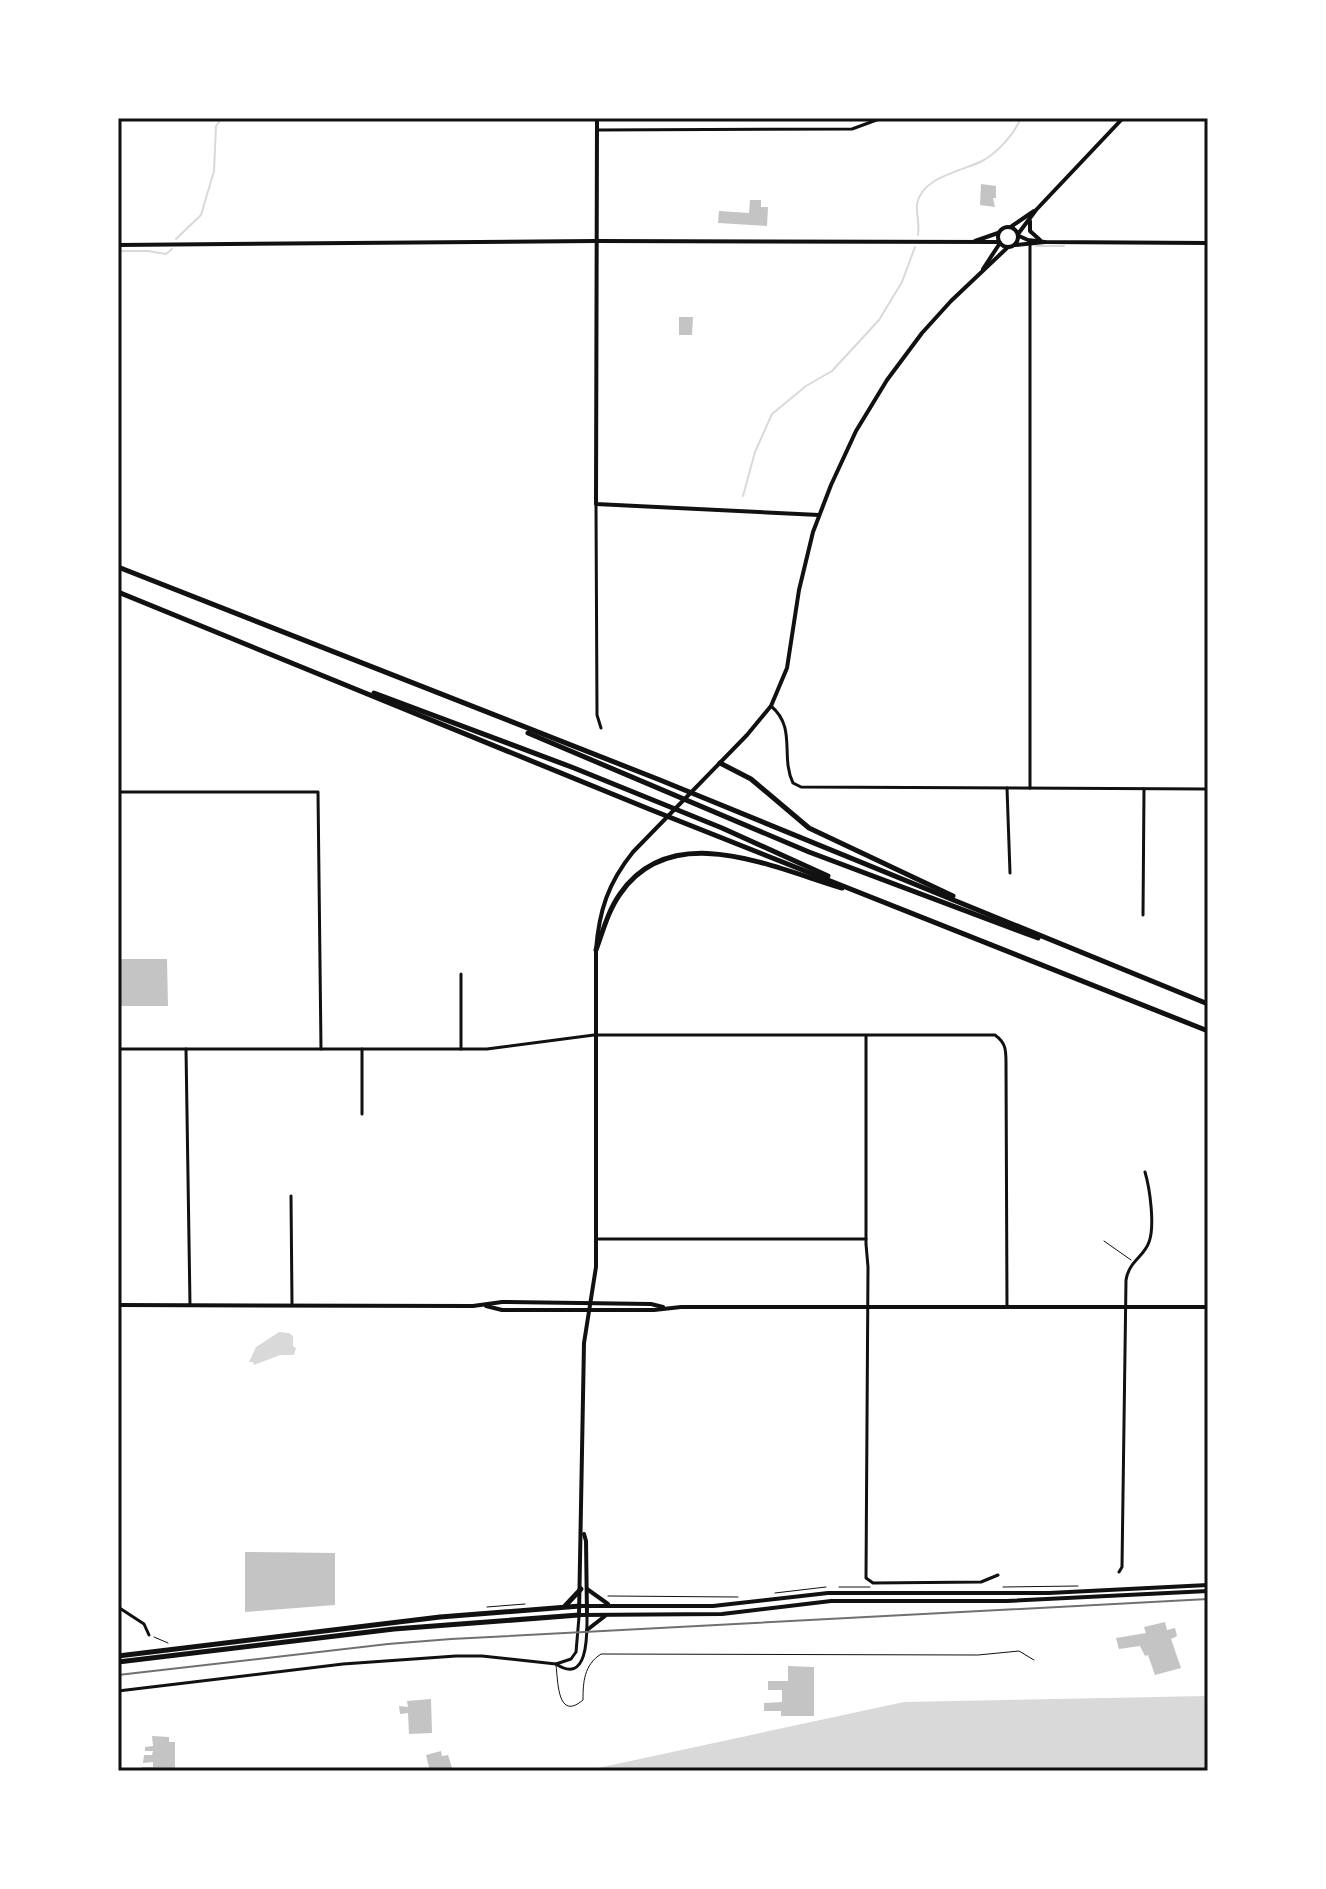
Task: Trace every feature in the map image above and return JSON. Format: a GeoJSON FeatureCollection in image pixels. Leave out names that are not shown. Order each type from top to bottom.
{"type":"FeatureCollection","features":[{"type":"Feature","properties":{"kind":"highway"},"geometry":{"type":"LineString","coordinates":[[118,567],[647,775],[1208,1004]]}},
{"type":"Feature","properties":{"kind":"highway"},"geometry":{"type":"LineString","coordinates":[[118,592],[649,809],[1208,1031]]}},
{"type":"Feature","properties":{"kind":"highway"},"geometry":{"type":"LineString","coordinates":[[484,712],[579,756],[809,852],[1099,960]]}},
{"type":"Feature","properties":{"kind":"highway"},"geometry":{"type":"LineString","coordinates":[[720,763],[751,779],[809,828],[968,905]]}},
{"type":"Feature","properties":{"kind":"highway"},"geometry":{"type":"LineString","coordinates":[[596,950],[609,913],[621,892],[640,873],[664,859],[690,852],[718,852],[874,897]]}},
{"type":"Feature","properties":{"kind":"highway"},"geometry":{"type":"LineString","coordinates":[[564,1606],[584,1589]]}},
{"type":"Feature","properties":{"kind":"highway"},"geometry":{"type":"LineString","coordinates":[[118,1656],[392,1622],[584,1606]]}},
{"type":"Feature","properties":{"kind":"highway"},"geometry":{"type":"LineString","coordinates":[[118,1662],[394,1629],[579,1615]]}},
{"type":"Feature","properties":{"kind":"main road"},"geometry":{"type":"LineString","coordinates":[[597,118],[596,504],[819,515]]}},
{"type":"Feature","properties":{"kind":"main road"},"geometry":{"type":"LineString","coordinates":[[975,241],[1018,224],[1036,210],[1123,118]]}},
{"type":"Feature","properties":{"kind":"main road"},"geometry":{"type":"LineString","coordinates":[[1015,245],[1018,235],[1036,210]]}},
{"type":"Feature","properties":{"kind":"main road"},"geometry":{"type":"LineString","coordinates":[[1030,220],[1030,231],[1043,242]]}},
{"type":"Feature","properties":{"kind":"main road"},"geometry":{"type":"LineString","coordinates":[[1009,227],[1028,240],[1043,242],[1208,243]]}},
{"type":"Feature","properties":{"kind":"main road"},"geometry":{"type":"LineString","coordinates":[[982,271],[999,242],[1000,232]]}},
{"type":"Feature","properties":{"kind":"main road"},"geometry":{"type":"LineString","coordinates":[[118,245],[975,241],[999,242],[1008,247]]}},
{"type":"Feature","properties":{"kind":"main road"},"geometry":{"type":"LineString","coordinates":[[587,1615],[580,1541],[583,1532],[584,1343],[596,1267],[596,950],[600,914],[610,885],[625,862],[771,706],[785,675],[805,562],[819,515],[843,458],[887,380],[922,333],[1008,247],[1043,242]]}},
{"type":"Feature","properties":{"kind":"main road"},"geometry":{"type":"LineString","coordinates":[[982,243],[989,248],[992,257]]}},
{"type":"Feature","properties":{"kind":"main road"},"geometry":{"type":"LineString","coordinates":[[486,1306],[502,1302],[651,1304],[664,1307],[1208,1307]]}},
{"type":"Feature","properties":{"kind":"main road"},"geometry":{"type":"LineString","coordinates":[[118,1305],[486,1306],[502,1310],[654,1310],[664,1307]]}},
{"type":"Feature","properties":{"kind":"main road"},"geometry":{"type":"LineString","coordinates":[[584,1606],[713,1606],[828,1593],[1049,1593],[1208,1588]]}},
{"type":"Feature","properties":{"kind":"main road"},"geometry":{"type":"LineString","coordinates":[[584,1606],[579,1615],[722,1614],[831,1601],[1007,1601],[1208,1588]]}},
{"type":"Feature","properties":{"kind":"main road"},"geometry":{"type":"LineString","coordinates":[[584,1589],[610,1605]]}},
{"type":"Feature","properties":{"kind":"main road"},"geometry":{"type":"LineString","coordinates":[[587,1630],[607,1615]]}},
{"type":"Feature","properties":{"kind":"street"},"geometry":{"type":"LineString","coordinates":[[597,130],[852,129],[882,118]]}},
{"type":"Feature","properties":{"kind":"street"},"geometry":{"type":"LineString","coordinates":[[1030,245],[1030,788]]}},
{"type":"Feature","properties":{"kind":"street"},"geometry":{"type":"LineString","coordinates":[[596,504],[597,715],[601,728]]}},
{"type":"Feature","properties":{"kind":"street"},"geometry":{"type":"LineString","coordinates":[[771,706],[784,721],[789,774],[793,783],[805,787],[1208,789]]}},
{"type":"Feature","properties":{"kind":"street"},"geometry":{"type":"LineString","coordinates":[[1007,788],[1010,873]]}},
{"type":"Feature","properties":{"kind":"street"},"geometry":{"type":"LineString","coordinates":[[1143,915],[1144,789]]}},
{"type":"Feature","properties":{"kind":"street"},"geometry":{"type":"LineString","coordinates":[[118,792],[318,792],[321,1049]]}},
{"type":"Feature","properties":{"kind":"street"},"geometry":{"type":"LineString","coordinates":[[461,974],[461,1049]]}},
{"type":"Feature","properties":{"kind":"street"},"geometry":{"type":"LineString","coordinates":[[118,1049],[461,1049],[507,1047],[596,1035],[995,1035],[1006,1047],[1007,1307]]}},
{"type":"Feature","properties":{"kind":"street"},"geometry":{"type":"LineString","coordinates":[[866,1036],[867,1580],[873,1583],[981,1582],[998,1575]]}},
{"type":"Feature","properties":{"kind":"street"},"geometry":{"type":"LineString","coordinates":[[186,1049],[190,1305]]}},
{"type":"Feature","properties":{"kind":"street"},"geometry":{"type":"LineString","coordinates":[[362,1049],[362,1114]]}},
{"type":"Feature","properties":{"kind":"street"},"geometry":{"type":"LineString","coordinates":[[1119,1572],[1122,1567],[1127,1273],[1150,1239],[1150,1190],[1145,1172]]}},
{"type":"Feature","properties":{"kind":"street"},"geometry":{"type":"LineString","coordinates":[[291,1196],[292,1305]]}},
{"type":"Feature","properties":{"kind":"street"},"geometry":{"type":"LineString","coordinates":[[596,1239],[866,1239]]}},
{"type":"Feature","properties":{"kind":"street"},"geometry":{"type":"LineString","coordinates":[[118,1607],[144,1624],[149,1635]]}},
{"type":"Feature","properties":{"kind":"street"},"geometry":{"type":"LineString","coordinates":[[556,1664],[571,1659],[576,1652],[579,1615]]}},
{"type":"Feature","properties":{"kind":"street"},"geometry":{"type":"LineString","coordinates":[[118,1691],[343,1664],[456,1656],[556,1664],[567,1668],[581,1663],[587,1649],[587,1615]]}},
{"type":"Feature","properties":{"kind":"lane"},"geometry":{"type":"LineString","coordinates":[[1104,1241],[1134,1262]]}},
{"type":"Feature","properties":{"kind":"lane"},"geometry":{"type":"LineString","coordinates":[[556,1664],[559,1696],[563,1703],[570,1706],[583,1700],[585,1673],[601,1654],[978,1655],[1019,1651],[1034,1660]]}},
{"type":"Feature","properties":{"kind":"shaded area"},"geometry":{"type":"Polygon","coordinates":[[[279,1332],[293,1336],[294,1355],[280,1355],[254,1365],[249,1362],[256,1347],[279,1332]]]}},
{"type":"Feature","properties":{"kind":"shaded area"},"geometry":{"type":"Polygon","coordinates":[[[1208,1696],[1208,1771],[584,1771],[904,1702],[1208,1696]]]}},
{"type":"Feature","properties":{"kind":"building"},"geometry":{"type":"Polygon","coordinates":[[[981,184],[996,186],[996,198],[993,198],[995,207],[980,205],[981,184]]]}},
{"type":"Feature","properties":{"kind":"building"},"geometry":{"type":"Polygon","coordinates":[[[750,200],[761,200],[761,207],[768,207],[767,226],[718,223],[719,211],[749,213],[750,200]]]}},
{"type":"Feature","properties":{"kind":"building"},"geometry":{"type":"Polygon","coordinates":[[[679,317],[693,317],[692,335],[679,335],[679,317]]]}},
{"type":"Feature","properties":{"kind":"building"},"geometry":{"type":"Polygon","coordinates":[[[118,959],[167,959],[168,1006],[118,1006],[118,959]]]}},
{"type":"Feature","properties":{"kind":"building"},"geometry":{"type":"Polygon","coordinates":[[[245,1552],[335,1553],[335,1605],[245,1612],[245,1552]]]}},
{"type":"Feature","properties":{"kind":"building"},"geometry":{"type":"Polygon","coordinates":[[[1165,1622],[1167,1630],[1175,1628],[1177,1636],[1171,1639],[1181,1668],[1155,1675],[1148,1655],[1145,1656],[1140,1646],[1119,1649],[1116,1638],[1146,1633],[1144,1627],[1165,1622]]]}},
{"type":"Feature","properties":{"kind":"building"},"geometry":{"type":"Polygon","coordinates":[[[788,1666],[814,1667],[814,1716],[781,1716],[781,1711],[764,1711],[764,1703],[782,1702],[782,1690],[768,1690],[768,1681],[788,1681],[788,1666]]]}},
{"type":"Feature","properties":{"kind":"building"},"geometry":{"type":"Polygon","coordinates":[[[431,1699],[432,1733],[409,1734],[408,1713],[400,1714],[399,1706],[408,1707],[407,1701],[431,1699]]]}},
{"type":"Feature","properties":{"kind":"building"},"geometry":{"type":"Polygon","coordinates":[[[152,1736],[169,1737],[169,1742],[175,1742],[175,1771],[142,1771],[142,1767],[153,1767],[153,1762],[143,1763],[144,1755],[152,1755],[153,1751],[145,1751],[145,1747],[153,1746],[152,1736]]]}},
{"type":"Feature","properties":{"kind":"building"},"geometry":{"type":"Polygon","coordinates":[[[441,1751],[442,1756],[448,1755],[453,1771],[430,1771],[426,1755],[441,1751]]]}},
{"type":"Feature","properties":{"kind":"waterway"},"geometry":{"type":"LineString","coordinates":[[176,239],[201,215],[214,171],[216,126],[222,118]]}},
{"type":"Feature","properties":{"kind":"waterway"},"geometry":{"type":"LineString","coordinates":[[918,235],[917,204],[927,187],[990,156],[1010,136],[1021,118]]}},
{"type":"Feature","properties":{"kind":"waterway"},"geometry":{"type":"LineString","coordinates":[[1036,246],[1064,246]]}},
{"type":"Feature","properties":{"kind":"waterway"},"geometry":{"type":"LineString","coordinates":[[743,496],[755,452],[772,414],[806,386],[832,371],[879,320],[902,282],[915,247]]}},
{"type":"Feature","properties":{"kind":"waterway"},"geometry":{"type":"LineString","coordinates":[[118,251],[166,254],[172,249]]}},
{"type":"Feature","properties":{"kind":"railway"},"geometry":{"type":"LineString","coordinates":[[118,1675],[451,1639],[1208,1599]]}}]}
